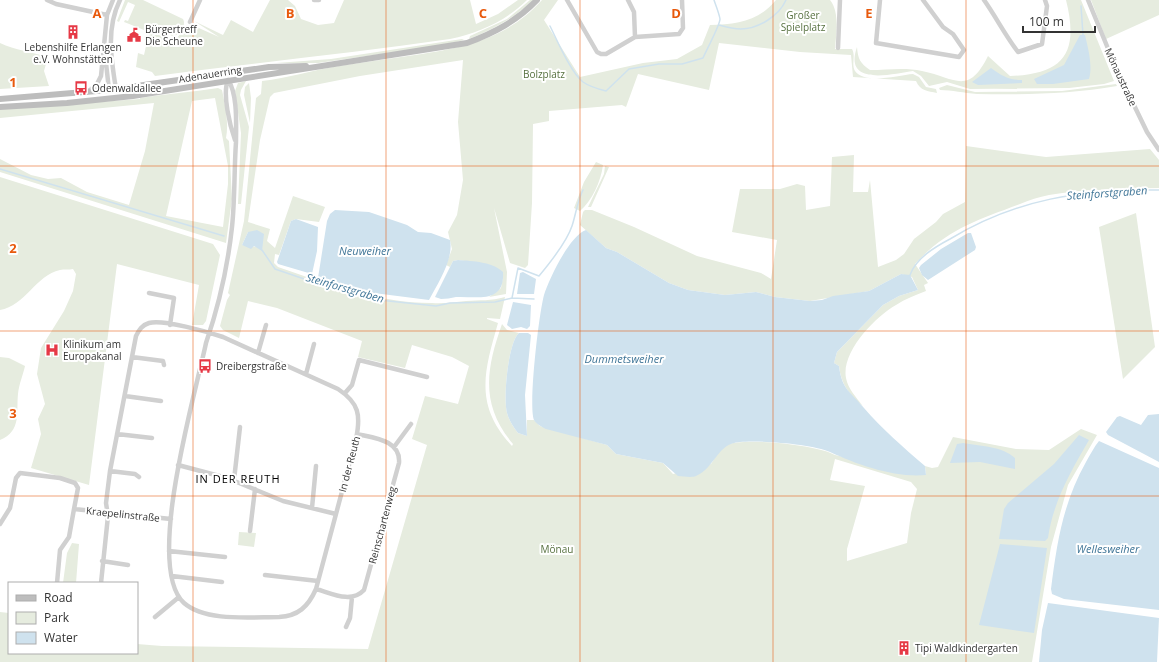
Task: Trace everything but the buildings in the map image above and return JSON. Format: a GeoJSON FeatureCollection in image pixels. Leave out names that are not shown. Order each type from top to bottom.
{"type":"FeatureCollection","features":[{"type":"Feature","properties":{"kind":"main road","name":"Adenauerring"},"geometry":{"type":"LineString","coordinates":[[0,107],[114,98],[467,43],[491,34],[507,25],[537,0]]}},
{"type":"Feature","properties":{"kind":"main road","name":"Adenauerring"},"geometry":{"type":"LineString","coordinates":[[0,99],[109,90],[269,67],[327,65]]}},
{"type":"Feature","properties":{"kind":"main road"},"geometry":{"type":"LineString","coordinates":[[227,73],[228,80]]}},
{"type":"Feature","properties":{"kind":"main road"},"geometry":{"type":"LineString","coordinates":[[114,98],[116,89]]}},
{"type":"Feature","properties":{"kind":"main road"},"geometry":{"type":"LineString","coordinates":[[109,90],[114,98]]}},
{"type":"Feature","properties":{"kind":"street"},"geometry":{"type":"LineString","coordinates":[[47,0],[106,15]]}},
{"type":"Feature","properties":{"kind":"street"},"geometry":{"type":"LineString","coordinates":[[86,92],[97,84],[101,76],[106,15],[113,0]]}},
{"type":"Feature","properties":{"kind":"street"},"geometry":{"type":"LineString","coordinates":[[116,89],[110,36],[112,22],[120,0]]}},
{"type":"Feature","properties":{"kind":"street"},"geometry":{"type":"LineString","coordinates":[[190,22],[200,0]]}},
{"type":"Feature","properties":{"kind":"street"},"geometry":{"type":"LineString","coordinates":[[314,0],[319,0]]}},
{"type":"Feature","properties":{"kind":"street"},"geometry":{"type":"LineString","coordinates":[[567,0],[598,54],[606,54],[635,37],[679,34],[683,28],[682,0]]}},
{"type":"Feature","properties":{"kind":"street"},"geometry":{"type":"LineString","coordinates":[[628,0],[634,12],[635,37]]}},
{"type":"Feature","properties":{"kind":"street"},"geometry":{"type":"LineString","coordinates":[[838,48],[840,0]]}},
{"type":"Feature","properties":{"kind":"street"},"geometry":{"type":"LineString","coordinates":[[880,0],[876,43],[959,57],[964,50],[953,34],[943,27],[923,0]]}},
{"type":"Feature","properties":{"kind":"street"},"geometry":{"type":"LineString","coordinates":[[984,0],[998,20],[1000,27],[1018,52],[1042,44],[1047,6],[1045,0]]}},
{"type":"Feature","properties":{"kind":"street","name":"Mönaustraße"},"geometry":{"type":"LineString","coordinates":[[1088,0],[1122,80],[1147,132],[1159,150]]}},
{"type":"Feature","properties":{"kind":"street"},"geometry":{"type":"LineString","coordinates":[[104,44],[109,90]]}},
{"type":"Feature","properties":{"kind":"street"},"geometry":{"type":"LineString","coordinates":[[155,617],[179,597],[172,576],[170,551],[171,519],[178,465],[210,333],[232,229],[237,124],[232,88],[228,80]]}},
{"type":"Feature","properties":{"kind":"street"},"geometry":{"type":"LineString","coordinates":[[149,293],[174,298],[170,325]]}},
{"type":"Feature","properties":{"kind":"street"},"geometry":{"type":"LineString","coordinates":[[101,582],[108,512],[106,503],[110,471],[136,336],[141,328],[155,322],[210,333]]}},
{"type":"Feature","properties":{"kind":"street"},"geometry":{"type":"LineString","coordinates":[[258,353],[266,325]]}},
{"type":"Feature","properties":{"kind":"street","name":"In der Reuth"},"geometry":{"type":"LineString","coordinates":[[179,597],[193,609],[207,614],[279,617],[288,616],[302,610],[312,599],[316,589],[357,434],[358,413],[351,399],[345,394],[306,374],[223,336],[210,333]]}},
{"type":"Feature","properties":{"kind":"street"},"geometry":{"type":"LineString","coordinates":[[306,374],[314,344]]}},
{"type":"Feature","properties":{"kind":"street"},"geometry":{"type":"LineString","coordinates":[[132,357],[163,361],[164,365]]}},
{"type":"Feature","properties":{"kind":"street"},"geometry":{"type":"LineString","coordinates":[[345,394],[352,385],[359,360],[427,377]]}},
{"type":"Feature","properties":{"kind":"street"},"geometry":{"type":"LineString","coordinates":[[125,396],[161,401]]}},
{"type":"Feature","properties":{"kind":"street"},"geometry":{"type":"LineString","coordinates":[[357,434],[387,442],[394,447],[412,424]]}},
{"type":"Feature","properties":{"kind":"street"},"geometry":{"type":"LineString","coordinates":[[234,480],[240,427]]}},
{"type":"Feature","properties":{"kind":"street"},"geometry":{"type":"LineString","coordinates":[[117,434],[152,438]]}},
{"type":"Feature","properties":{"kind":"street","name":"Reinschartenweg"},"geometry":{"type":"LineString","coordinates":[[352,597],[360,594],[366,586],[399,463],[398,455],[394,447]]}},
{"type":"Feature","properties":{"kind":"street"},"geometry":{"type":"LineString","coordinates":[[178,465],[234,480],[283,501],[336,514]]}},
{"type":"Feature","properties":{"kind":"street"},"geometry":{"type":"LineString","coordinates":[[312,508],[316,466]]}},
{"type":"Feature","properties":{"kind":"street"},"geometry":{"type":"LineString","coordinates":[[110,471],[135,474],[139,477]]}},
{"type":"Feature","properties":{"kind":"street","name":"Kraepelinstraße"},"geometry":{"type":"LineString","coordinates":[[0,524],[10,508],[16,478],[20,473],[60,478],[75,482],[78,488],[69,537],[60,550],[57,582]]}},
{"type":"Feature","properties":{"kind":"street"},"geometry":{"type":"LineString","coordinates":[[250,531],[255,490]]}},
{"type":"Feature","properties":{"kind":"street","name":"Kraepelinstraße"},"geometry":{"type":"LineString","coordinates":[[74,509],[171,519]]}},
{"type":"Feature","properties":{"kind":"street"},"geometry":{"type":"LineString","coordinates":[[170,551],[226,557]]}},
{"type":"Feature","properties":{"kind":"street"},"geometry":{"type":"LineString","coordinates":[[102,562],[128,565]]}},
{"type":"Feature","properties":{"kind":"street"},"geometry":{"type":"LineString","coordinates":[[265,575],[318,581]]}},
{"type":"Feature","properties":{"kind":"street"},"geometry":{"type":"LineString","coordinates":[[172,576],[222,582]]}},
{"type":"Feature","properties":{"kind":"street"},"geometry":{"type":"LineString","coordinates":[[316,589],[352,597],[350,618],[346,627]]}},
{"type":"Feature","properties":{"kind":"green space"},"geometry":{"type":"Polygon","coordinates":[[[125,0],[143,0],[183,19],[183,27],[174,37],[165,33],[147,31],[124,22],[125,20],[128,21],[135,5],[128,2],[119,22],[117,21],[125,0]]]}},
{"type":"Feature","properties":{"kind":"green space"},"geometry":{"type":"Polygon","coordinates":[[[270,0],[288,0],[295,6],[301,19],[318,25],[334,23],[344,0],[470,0],[476,24],[498,14],[518,0],[527,0],[510,14],[492,25],[482,30],[450,39],[155,76],[152,72],[136,67],[138,53],[144,55],[149,33],[172,38],[172,42],[176,40],[186,42],[186,40],[177,38],[187,25],[191,28],[192,25],[219,37],[194,21],[223,35],[231,20],[253,32],[270,0]]]}},
{"type":"Feature","properties":{"kind":"green space"},"geometry":{"type":"Polygon","coordinates":[[[530,0],[534,0],[511,18],[469,39],[470,36],[507,19],[530,0]]]}},
{"type":"Feature","properties":{"kind":"green space"},"geometry":{"type":"Polygon","coordinates":[[[542,0],[558,0],[544,20],[580,77],[643,63],[677,59],[702,45],[710,25],[729,24],[754,17],[762,13],[776,0],[830,0],[836,17],[835,49],[852,49],[854,54],[853,66],[855,71],[865,78],[853,77],[851,55],[800,52],[719,43],[709,90],[638,74],[626,107],[622,105],[549,111],[549,121],[533,124],[532,203],[528,265],[525,268],[510,263],[494,208],[507,272],[506,294],[489,297],[501,288],[503,277],[490,265],[458,260],[453,261],[450,267],[446,265],[452,249],[448,232],[457,215],[463,180],[458,122],[463,60],[360,76],[274,93],[270,97],[260,140],[248,222],[270,229],[267,241],[275,248],[293,196],[325,207],[319,222],[296,219],[291,221],[279,255],[275,254],[274,263],[278,267],[334,286],[392,300],[440,303],[490,300],[505,297],[500,319],[487,318],[498,323],[486,373],[486,388],[487,402],[492,416],[500,431],[512,446],[513,444],[502,429],[495,415],[489,386],[492,356],[502,324],[507,330],[519,333],[515,338],[512,347],[506,384],[507,413],[511,423],[518,433],[527,436],[527,420],[534,420],[540,426],[607,445],[616,454],[663,463],[673,474],[711,464],[721,449],[726,445],[735,443],[764,442],[798,445],[826,451],[835,455],[926,475],[925,466],[932,468],[938,467],[953,437],[1016,449],[1049,450],[1081,429],[1097,435],[1068,485],[1051,547],[1032,662],[0,662],[0,612],[8,613],[8,654],[138,654],[138,644],[162,646],[368,649],[427,445],[412,439],[425,396],[458,404],[469,366],[452,357],[412,345],[405,368],[358,357],[362,341],[277,308],[248,301],[239,338],[223,330],[220,326],[227,300],[230,295],[228,293],[244,221],[256,98],[261,94],[262,81],[329,68],[446,50],[497,34],[513,25],[528,14],[542,0]],[[248,232],[242,245],[258,247],[262,250],[248,232]],[[835,459],[830,480],[865,486],[847,549],[847,561],[907,543],[911,513],[917,489],[911,482],[835,459]]]}},
{"type":"Feature","properties":{"kind":"green space"},"geometry":{"type":"Polygon","coordinates":[[[1066,0],[1081,0],[1114,81],[1104,84],[1069,88],[970,89],[947,82],[929,86],[921,76],[913,71],[872,75],[863,73],[857,68],[855,60],[857,47],[860,60],[870,70],[916,70],[960,81],[967,80],[974,76],[988,56],[1010,76],[1044,71],[1055,65],[1064,57],[1068,46],[1070,18],[1066,0]]]}},
{"type":"Feature","properties":{"kind":"green space"},"geometry":{"type":"Polygon","coordinates":[[[1091,0],[1159,0],[1159,15],[1106,39],[1091,0]]]}},
{"type":"Feature","properties":{"kind":"green space"},"geometry":{"type":"Polygon","coordinates":[[[462,39],[464,40],[444,45],[318,63],[276,63],[331,59],[462,39]]]}},
{"type":"Feature","properties":{"kind":"green space"},"geometry":{"type":"Polygon","coordinates":[[[0,43],[48,57],[44,71],[49,86],[0,89],[0,43]]]}},
{"type":"Feature","properties":{"kind":"green space"},"geometry":{"type":"Polygon","coordinates":[[[913,74],[919,77],[926,87],[936,89],[937,93],[922,89],[916,81],[874,78],[913,74]]]}},
{"type":"Feature","properties":{"kind":"green space"},"geometry":{"type":"Polygon","coordinates":[[[246,81],[240,95],[249,127],[241,204],[238,204],[241,133],[235,91],[238,83],[246,81]]]}},
{"type":"Feature","properties":{"kind":"green space"},"geometry":{"type":"Polygon","coordinates":[[[249,83],[251,98],[250,123],[244,95],[245,87],[249,83]]]}},
{"type":"Feature","properties":{"kind":"green space"},"geometry":{"type":"Polygon","coordinates":[[[1116,84],[1117,86],[1100,89],[1029,94],[977,94],[940,90],[939,88],[947,85],[975,92],[1062,91],[1116,84]]]}},
{"type":"Feature","properties":{"kind":"green space"},"geometry":{"type":"Polygon","coordinates":[[[218,88],[222,90],[226,114],[226,138],[229,141],[232,199],[226,243],[0,172],[0,159],[31,175],[48,179],[61,178],[87,192],[129,205],[145,151],[154,103],[0,118],[0,109],[140,99],[218,88]],[[215,98],[192,101],[166,216],[223,227],[228,184],[228,166],[215,98]]]}},
{"type":"Feature","properties":{"kind":"green space"},"geometry":{"type":"Polygon","coordinates":[[[966,146],[1046,157],[1150,149],[1159,160],[1159,188],[1090,190],[1049,195],[1027,201],[977,221],[939,242],[915,264],[928,283],[924,285],[926,291],[899,303],[879,318],[861,336],[849,357],[846,368],[847,382],[863,406],[846,389],[839,366],[834,363],[837,352],[883,305],[899,296],[918,290],[912,277],[901,274],[869,291],[810,301],[775,297],[756,292],[725,295],[688,290],[669,283],[617,252],[606,248],[580,225],[583,212],[585,210],[592,210],[634,227],[697,256],[761,273],[771,279],[777,240],[732,232],[740,189],[780,189],[797,184],[805,186],[806,210],[830,206],[832,157],[854,155],[853,192],[868,192],[870,180],[878,267],[896,260],[904,254],[914,239],[936,222],[943,214],[965,202],[966,146]]]}},
{"type":"Feature","properties":{"kind":"green space"},"geometry":{"type":"Polygon","coordinates":[[[596,162],[603,165],[600,178],[592,196],[580,211],[574,208],[584,182],[596,162]]]}},
{"type":"Feature","properties":{"kind":"green space"},"geometry":{"type":"Polygon","coordinates":[[[605,166],[609,167],[591,207],[588,207],[604,174],[605,166]]]}},
{"type":"Feature","properties":{"kind":"green space"},"geometry":{"type":"Polygon","coordinates":[[[0,177],[213,244],[220,255],[206,321],[203,325],[192,325],[199,285],[117,264],[89,485],[31,468],[41,434],[38,419],[45,404],[37,374],[41,348],[64,311],[73,291],[76,274],[73,269],[52,273],[37,284],[17,303],[0,310],[0,177]]]}},
{"type":"Feature","properties":{"kind":"green space"},"geometry":{"type":"Polygon","coordinates":[[[1136,213],[1155,347],[1123,379],[1099,227],[1136,213]]]}},
{"type":"Feature","properties":{"kind":"green space"},"geometry":{"type":"Polygon","coordinates":[[[0,357],[9,358],[25,366],[19,390],[15,426],[12,432],[0,440],[0,357]]]}},
{"type":"Feature","properties":{"kind":"green space"},"geometry":{"type":"Polygon","coordinates":[[[239,532],[256,533],[254,547],[238,545],[239,532]]]}},
{"type":"Feature","properties":{"kind":"green space"},"geometry":{"type":"Polygon","coordinates":[[[72,543],[79,544],[76,582],[63,582],[67,553],[72,543]]]}},
{"type":"Feature","properties":{"kind":"water"},"geometry":{"type":"Polygon","coordinates":[[[1080,35],[1085,35],[1089,51],[1089,79],[1053,84],[1037,84],[1034,79],[1064,65],[1080,35]]]}},
{"type":"Feature","properties":{"kind":"water"},"geometry":{"type":"Polygon","coordinates":[[[991,68],[1006,77],[1022,80],[1022,83],[978,85],[972,82],[991,68]]]}},
{"type":"Feature","properties":{"kind":"water","name":"Neuweiher"},"geometry":{"type":"Polygon","coordinates":[[[335,210],[369,212],[407,225],[418,232],[431,233],[450,240],[450,255],[441,279],[429,300],[366,292],[318,278],[327,221],[330,214],[335,210]]]}},
{"type":"Feature","properties":{"kind":"water"},"geometry":{"type":"Polygon","coordinates":[[[296,219],[318,227],[317,251],[312,274],[278,264],[277,262],[291,221],[296,219]]]}},
{"type":"Feature","properties":{"kind":"water"},"geometry":{"type":"Polygon","coordinates":[[[257,230],[264,234],[262,251],[254,246],[251,249],[242,245],[248,232],[257,230]]]}},
{"type":"Feature","properties":{"kind":"water","name":"Dummetsweiher"},"geometry":{"type":"Polygon","coordinates":[[[586,230],[606,248],[617,252],[669,283],[688,290],[725,295],[756,292],[775,297],[810,301],[869,291],[901,274],[910,275],[918,290],[899,296],[883,305],[837,352],[834,363],[839,366],[842,380],[847,390],[885,431],[925,466],[926,475],[902,474],[877,470],[852,462],[822,449],[811,447],[772,442],[740,442],[732,443],[726,447],[708,467],[696,476],[678,476],[663,463],[616,454],[607,445],[546,429],[538,424],[534,420],[532,397],[537,339],[544,295],[550,279],[561,258],[573,240],[586,230]]]}},
{"type":"Feature","properties":{"kind":"water"},"geometry":{"type":"Polygon","coordinates":[[[968,233],[971,233],[976,247],[975,250],[928,280],[922,275],[919,268],[921,265],[941,249],[968,233]]]}},
{"type":"Feature","properties":{"kind":"water"},"geometry":{"type":"Polygon","coordinates":[[[458,260],[488,264],[503,272],[502,282],[495,294],[481,297],[456,297],[447,299],[435,297],[453,261],[458,260]]]}},
{"type":"Feature","properties":{"kind":"water"},"geometry":{"type":"Polygon","coordinates":[[[523,272],[536,279],[534,294],[517,294],[520,273],[523,272]]]}},
{"type":"Feature","properties":{"kind":"water"},"geometry":{"type":"Polygon","coordinates":[[[513,302],[531,305],[530,326],[527,329],[521,327],[512,329],[507,325],[513,302]]]}},
{"type":"Feature","properties":{"kind":"water"},"geometry":{"type":"Polygon","coordinates":[[[519,333],[528,333],[531,335],[525,395],[527,436],[518,433],[514,428],[508,416],[506,406],[506,384],[509,359],[515,338],[519,333]]]}},
{"type":"Feature","properties":{"kind":"water"},"geometry":{"type":"Polygon","coordinates":[[[1159,414],[1159,462],[1108,435],[1106,432],[1117,417],[1120,416],[1141,425],[1148,415],[1159,414]]]}},
{"type":"Feature","properties":{"kind":"water"},"geometry":{"type":"Polygon","coordinates":[[[1079,435],[1089,440],[1069,475],[1058,499],[1050,525],[1048,538],[1045,541],[999,539],[1004,509],[1008,503],[1054,464],[1079,435]]]}},
{"type":"Feature","properties":{"kind":"water","name":"Wellesweiher"},"geometry":{"type":"Polygon","coordinates":[[[1099,441],[1159,468],[1159,610],[1064,599],[1052,594],[1051,589],[1056,555],[1066,508],[1078,477],[1099,441]]]}},
{"type":"Feature","properties":{"kind":"water"},"geometry":{"type":"Polygon","coordinates":[[[963,443],[990,447],[1010,454],[1015,458],[1015,469],[980,462],[950,463],[957,444],[963,443]]]}},
{"type":"Feature","properties":{"kind":"water"},"geometry":{"type":"Polygon","coordinates":[[[1000,544],[1047,548],[1034,633],[979,625],[1000,544]]]}},
{"type":"Feature","properties":{"kind":"water"},"geometry":{"type":"Polygon","coordinates":[[[1048,603],[1159,618],[1157,662],[1039,662],[1042,630],[1048,603]]]}},
{"type":"Feature","properties":{"kind":"waterway"},"geometry":{"type":"LineString","coordinates":[[550,26],[578,78],[588,85],[606,91],[629,69],[659,64],[682,64],[703,58],[720,19],[714,0]]}},
{"type":"Feature","properties":{"kind":"waterway"},"geometry":{"type":"LineString","coordinates":[[719,25],[738,29],[754,27],[773,16],[783,6],[786,0]]}},
{"type":"Feature","properties":{"kind":"waterway"},"geometry":{"type":"LineString","coordinates":[[1081,6],[1083,35]]}},
{"type":"Feature","properties":{"kind":"waterway","name":"Steinforstgraben"},"geometry":{"type":"LineString","coordinates":[[0,169],[224,236]]}},
{"type":"Feature","properties":{"kind":"waterway"},"geometry":{"type":"LineString","coordinates":[[512,298],[518,268],[539,276],[553,259],[570,232],[583,190]]}},
{"type":"Feature","properties":{"kind":"waterway","name":"Steinforstgraben"},"geometry":{"type":"LineString","coordinates":[[910,275],[921,258],[938,246],[975,225],[1000,214],[1050,199],[1076,195],[1131,190],[1159,190]]}},
{"type":"Feature","properties":{"kind":"waterway","name":"Steinforstgraben"},"geometry":{"type":"LineString","coordinates":[[262,250],[275,269],[313,282],[379,300],[436,306],[450,303],[495,302],[512,298],[534,299]]}},
{"type":"Feature","properties":{"kind":"place","name":"Lebenshilfe Erlangen e.V. Wohnstätten"},"geometry":{"type":"Point","coordinates":[73,32]}},
{"type":"Feature","properties":{"kind":"place","name":"Bürgertreff Die Scheune"},"geometry":{"type":"Point","coordinates":[134,35]}},
{"type":"Feature","properties":{"kind":"place","name":"Odenwaldallee"},"geometry":{"type":"Point","coordinates":[81,88]}},
{"type":"Feature","properties":{"kind":"place","name":"Klinikum am Europakanal"},"geometry":{"type":"Point","coordinates":[52,350]}},
{"type":"Feature","properties":{"kind":"place","name":"Dreibergstraße"},"geometry":{"type":"Point","coordinates":[205,366]}},
{"type":"Feature","properties":{"kind":"place","name":"Tipi Waldkindergarten"},"geometry":{"type":"Point","coordinates":[904,648]}},
{"type":"Feature","properties":{"kind":"district","name":"IN DER REUTH"},"geometry":{"type":"Point","coordinates":[238,479]}},
{"type":"Feature","properties":{"kind":"park label","name":"Großer Spielplatz"},"geometry":{"type":"Point","coordinates":[803,20]}},
{"type":"Feature","properties":{"kind":"park label","name":"Bolzplatz"},"geometry":{"type":"Point","coordinates":[544,74]}},
{"type":"Feature","properties":{"kind":"park label","name":"Mönau"},"geometry":{"type":"Point","coordinates":[557,549]}}]}
